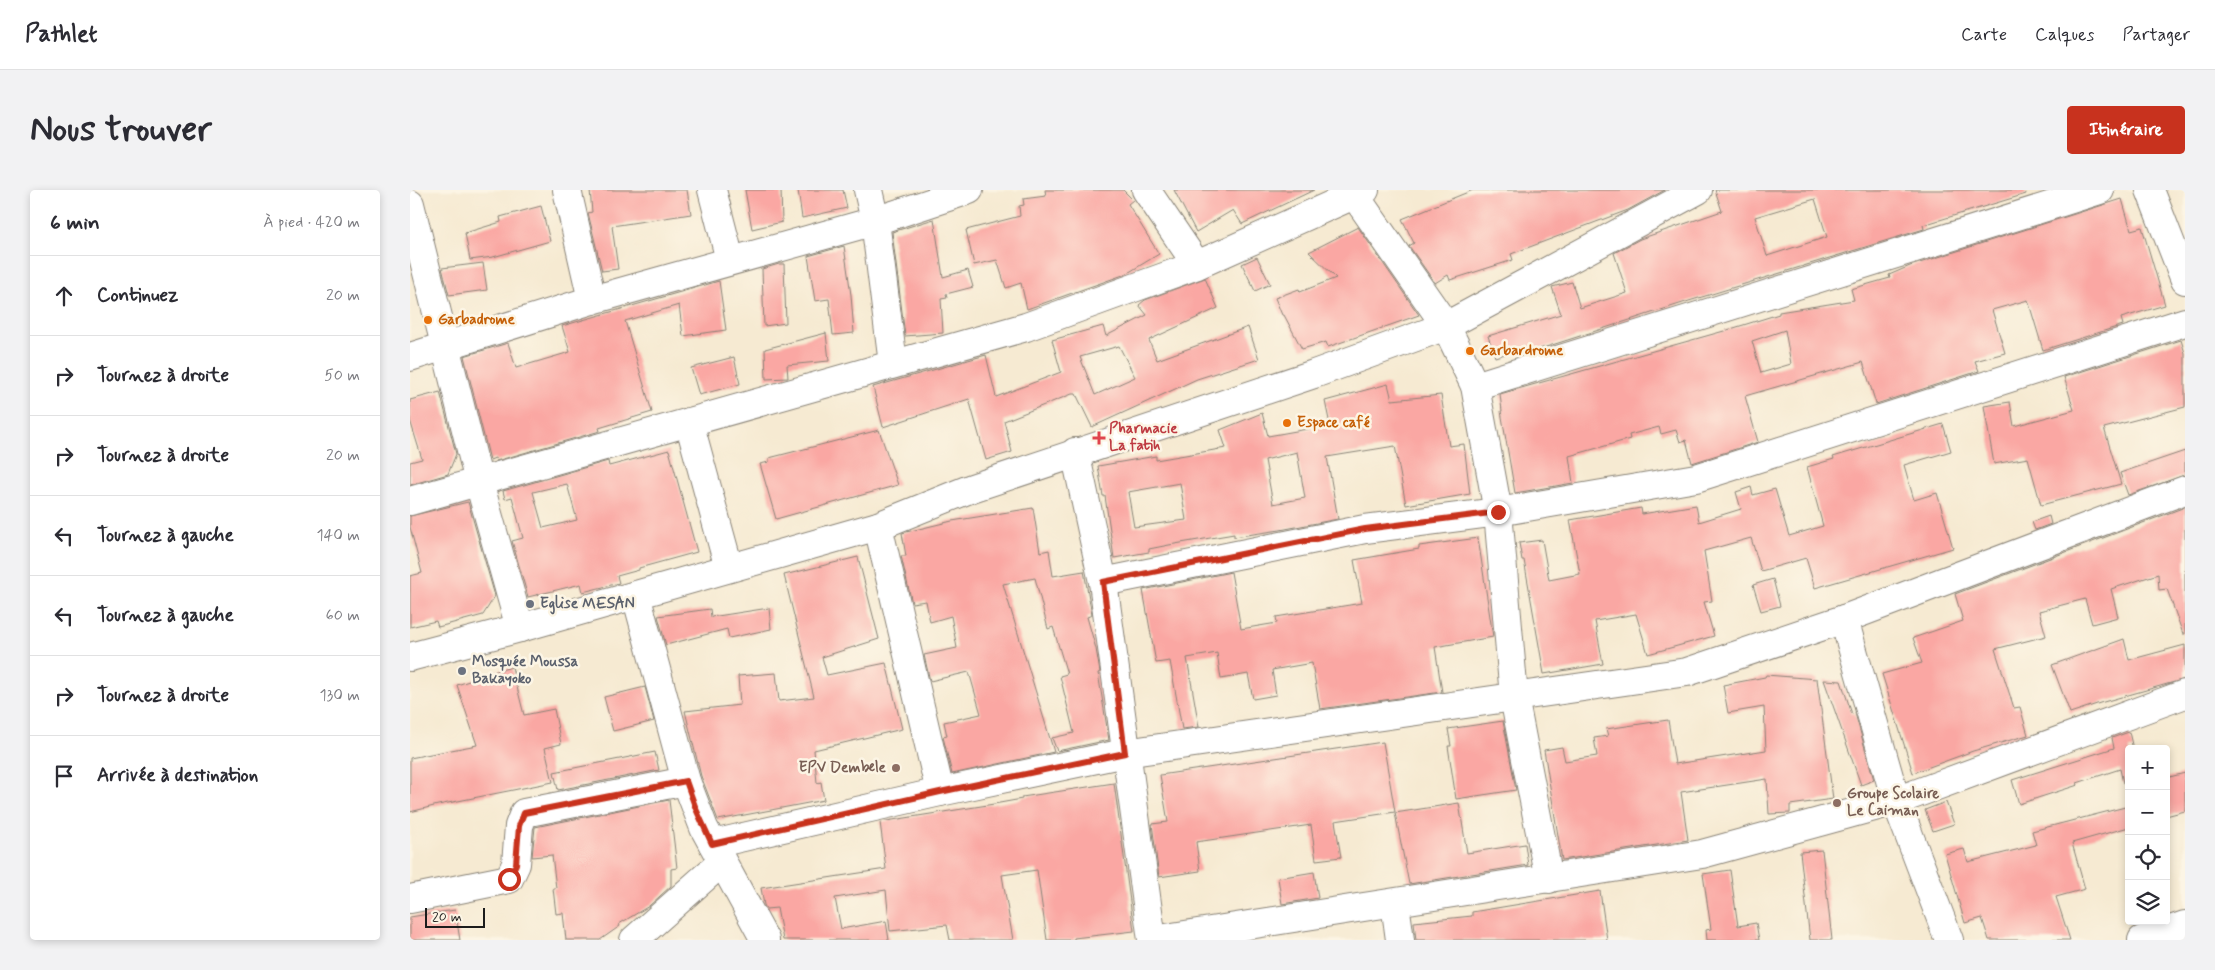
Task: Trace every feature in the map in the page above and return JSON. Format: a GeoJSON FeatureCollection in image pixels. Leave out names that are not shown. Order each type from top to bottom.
{"type":"FeatureCollection","features":[{"type":"Feature","properties":{"kind":"street"},"geometry":{"type":"LineString","coordinates":[[566,190],[592,300]]}},
{"type":"Feature","properties":{"kind":"street"},"geometry":{"type":"LineString","coordinates":[[712,190],[730,260]]}},
{"type":"Feature","properties":{"kind":"street"},"geometry":{"type":"LineString","coordinates":[[868,190],[875,221],[893,364]]}},
{"type":"Feature","properties":{"kind":"street"},"geometry":{"type":"LineString","coordinates":[[410,357],[592,300],[875,221],[969,190]]}},
{"type":"Feature","properties":{"kind":"street"},"geometry":{"type":"LineString","coordinates":[[1146,190],[1197,265]]}},
{"type":"Feature","properties":{"kind":"street"},"geometry":{"type":"LineString","coordinates":[[410,657],[520,628],[878,526],[972,488],[1075,452],[1314,374],[1446,326],[1698,190]]}},
{"type":"Feature","properties":{"kind":"street"},"geometry":{"type":"LineString","coordinates":[[1475,386],[2100,190]]}},
{"type":"Feature","properties":{"kind":"street"},"geometry":{"type":"LineString","coordinates":[[2150,190],[2185,280]]}},
{"type":"Feature","properties":{"kind":"street"},"geometry":{"type":"LineString","coordinates":[[410,500],[1026,327],[1197,265],[1357,192],[1446,326],[1475,386],[1498,512],[1514,697],[1549,879]]}},
{"type":"Feature","properties":{"kind":"street"},"geometry":{"type":"LineString","coordinates":[[410,204],[479,482],[520,628]]}},
{"type":"Feature","properties":{"kind":"street"},"geometry":{"type":"LineString","coordinates":[[1103,582],[1365,529],[1498,512],[1696,478],[2185,322]]}},
{"type":"Feature","properties":{"kind":"street"},"geometry":{"type":"LineString","coordinates":[[689,422],[729,568]]}},
{"type":"Feature","properties":{"kind":"street"},"geometry":{"type":"LineString","coordinates":[[1075,452],[1103,582],[1152,940],[1702,854],[1896,801],[2185,694]]}},
{"type":"Feature","properties":{"kind":"street"},"geometry":{"type":"LineString","coordinates":[[634,940],[717,853],[940,792],[1125,753],[1687,672],[1844,619],[2185,490]]}},
{"type":"Feature","properties":{"kind":"street"},"geometry":{"type":"LineString","coordinates":[[878,526],[940,792]]}},
{"type":"Feature","properties":{"kind":"street"},"geometry":{"type":"LineString","coordinates":[[636,595],[686,781],[696,809],[717,853],[765,940]]}},
{"type":"Feature","properties":{"kind":"street"},"geometry":{"type":"LineString","coordinates":[[1844,619],[1896,801],[1949,940]]}},
{"type":"Feature","properties":{"kind":"street"},"geometry":{"type":"LineString","coordinates":[[410,899],[509,879],[516,864],[519,826],[524,813],[686,781]]}},
{"type":"Feature","properties":{"kind":"street"},"geometry":{"type":"LineString","coordinates":[[1395,903],[1400,940]]}},
{"type":"Feature","properties":{"kind":"street"},"geometry":{"type":"LineString","coordinates":[[2142,940],[2185,925]]}},
{"type":"Feature","properties":{"kind":"building"},"geometry":{"type":"Polygon","coordinates":[[[590,190],[687,190],[691,214],[612,226],[618,269],[602,271],[588,213],[592,212],[590,190]]]}},
{"type":"Feature","properties":{"kind":"building"},"geometry":{"type":"Polygon","coordinates":[[[745,190],[781,190],[782,222],[752,229],[745,190]]]}},
{"type":"Feature","properties":{"kind":"building"},"geometry":{"type":"Polygon","coordinates":[[[798,190],[843,190],[847,208],[802,218],[798,190]]]}},
{"type":"Feature","properties":{"kind":"building"},"geometry":{"type":"Polygon","coordinates":[[[1045,190],[1123,190],[1133,200],[1128,204],[1159,254],[1126,274],[1027,309],[1021,283],[1006,288],[997,260],[974,265],[966,230],[1020,216],[1019,206],[1024,205],[1023,199],[1046,196],[1045,190]]]}},
{"type":"Feature","properties":{"kind":"building"},"geometry":{"type":"Polygon","coordinates":[[[1174,190],[1314,190],[1242,224],[1233,210],[1196,232],[1174,190]]]}},
{"type":"Feature","properties":{"kind":"building"},"geometry":{"type":"Polygon","coordinates":[[[1473,190],[1665,190],[1628,210],[1511,254],[1513,260],[1450,280],[1448,275],[1435,283],[1409,246],[1414,243],[1402,219],[1473,190]]]}},
{"type":"Feature","properties":{"kind":"building"},"geometry":{"type":"Polygon","coordinates":[[[1715,190],[2025,190],[2026,194],[1923,225],[1924,229],[1527,353],[1526,348],[1495,357],[1488,336],[1561,314],[1552,287],[1572,282],[1580,308],[1627,293],[1614,253],[1640,239],[1722,211],[1715,190]],[[1815,199],[1755,217],[1767,256],[1827,237],[1815,199]]]}},
{"type":"Feature","properties":{"kind":"building"},"geometry":{"type":"Polygon","coordinates":[[[2122,199],[2131,230],[2142,227],[2165,305],[2121,318],[2123,325],[2043,350],[2028,300],[1992,310],[2005,353],[1975,361],[1979,371],[1876,404],[1863,362],[1745,396],[1758,442],[1692,463],[1686,440],[1680,442],[1676,430],[1661,434],[1659,427],[1629,435],[1630,439],[1569,456],[1573,483],[1515,493],[1501,411],[1500,394],[1724,331],[1779,314],[1779,312],[1854,300],[1851,289],[1890,278],[1889,275],[1910,266],[2122,199]],[[1785,330],[1752,341],[1761,373],[1791,364],[1785,330]]]}},
{"type":"Feature","properties":{"kind":"building"},"geometry":{"type":"Polygon","coordinates":[[[541,206],[550,241],[493,257],[470,260],[465,233],[501,222],[500,217],[541,206]]]}},
{"type":"Feature","properties":{"kind":"building"},"geometry":{"type":"Polygon","coordinates":[[[934,219],[943,277],[968,270],[973,287],[946,294],[947,298],[941,299],[943,333],[905,336],[892,232],[934,219]]]}},
{"type":"Feature","properties":{"kind":"building"},"geometry":{"type":"Polygon","coordinates":[[[1358,227],[1419,315],[1328,347],[1326,342],[1302,349],[1284,315],[1282,315],[1275,298],[1299,289],[1300,292],[1336,278],[1309,252],[1358,227]]]}},
{"type":"Feature","properties":{"kind":"building"},"geometry":{"type":"Polygon","coordinates":[[[844,246],[854,333],[833,335],[829,299],[815,301],[808,256],[844,246]]]}},
{"type":"Feature","properties":{"kind":"building"},"geometry":{"type":"Polygon","coordinates":[[[1257,257],[1270,284],[1255,291],[1242,264],[1257,257]]]}},
{"type":"Feature","properties":{"kind":"building"},"geometry":{"type":"Polygon","coordinates":[[[483,263],[487,290],[449,295],[442,268],[483,263]]]}},
{"type":"Feature","properties":{"kind":"building"},"geometry":{"type":"Polygon","coordinates":[[[784,264],[786,323],[764,326],[762,269],[784,264]]]}},
{"type":"Feature","properties":{"kind":"building"},"geometry":{"type":"Polygon","coordinates":[[[1205,278],[1218,308],[1149,340],[1157,360],[1248,327],[1259,359],[1197,379],[1092,427],[1076,394],[1072,394],[1004,421],[1012,452],[986,460],[969,399],[883,427],[873,387],[986,355],[996,397],[1061,372],[1052,340],[1103,326],[1106,336],[1147,315],[1139,305],[1145,300],[1205,278]],[[1119,346],[1080,357],[1095,395],[1135,377],[1119,346]]]}},
{"type":"Feature","properties":{"kind":"building"},"geometry":{"type":"Polygon","coordinates":[[[719,281],[726,330],[683,336],[679,305],[625,321],[652,412],[599,428],[600,431],[496,461],[495,458],[490,460],[464,356],[508,343],[516,368],[570,352],[562,326],[719,281]]]}},
{"type":"Feature","properties":{"kind":"building"},"geometry":{"type":"Polygon","coordinates":[[[826,333],[829,361],[787,365],[788,378],[766,379],[765,349],[826,333]]]}},
{"type":"Feature","properties":{"kind":"building"},"geometry":{"type":"Polygon","coordinates":[[[2181,340],[2185,353],[2185,407],[2104,428],[2121,484],[2041,505],[2028,458],[1994,464],[1984,406],[2010,402],[2014,426],[2074,410],[2064,377],[2181,340]]]}},
{"type":"Feature","properties":{"kind":"building"},"geometry":{"type":"Polygon","coordinates":[[[734,357],[740,384],[699,395],[691,368],[734,357]]]}},
{"type":"Feature","properties":{"kind":"building"},"geometry":{"type":"Polygon","coordinates":[[[1388,384],[1392,400],[1441,395],[1449,446],[1464,444],[1470,494],[1406,505],[1395,446],[1327,457],[1338,519],[1280,530],[1234,537],[1234,534],[1169,545],[1149,549],[1149,552],[1114,558],[1105,496],[1103,496],[1098,466],[1156,456],[1156,460],[1226,448],[1220,430],[1262,413],[1268,436],[1330,425],[1325,401],[1388,384]],[[1297,452],[1265,460],[1273,504],[1305,498],[1297,452]],[[1180,483],[1128,492],[1134,527],[1186,520],[1180,483]]]}},
{"type":"Feature","properties":{"kind":"building"},"geometry":{"type":"Polygon","coordinates":[[[440,392],[456,454],[448,474],[410,485],[410,462],[422,459],[410,420],[410,400],[440,392]]]}},
{"type":"Feature","properties":{"kind":"building"},"geometry":{"type":"Polygon","coordinates":[[[1943,424],[1951,451],[1904,465],[1914,500],[1937,493],[1953,548],[1815,588],[1806,558],[1761,571],[1751,538],[1704,551],[1712,601],[1704,602],[1714,636],[1648,654],[1636,614],[1595,621],[1603,664],[1544,674],[1524,560],[1522,560],[1519,543],[1542,540],[1549,580],[1580,574],[1570,520],[1641,508],[1642,514],[1696,505],[1699,522],[1741,509],[1736,492],[1751,487],[1753,495],[1775,489],[1789,536],[1823,526],[1807,467],[1834,459],[1833,457],[1943,424]]]}},
{"type":"Feature","properties":{"kind":"building"},"geometry":{"type":"Polygon","coordinates":[[[879,430],[898,485],[776,519],[760,464],[769,462],[769,458],[879,430]]]}},
{"type":"Feature","properties":{"kind":"building"},"geometry":{"type":"Polygon","coordinates":[[[669,450],[697,552],[617,576],[619,583],[583,592],[581,584],[528,597],[512,541],[523,538],[512,497],[505,499],[503,491],[608,461],[609,466],[669,450]],[[567,484],[533,492],[543,528],[577,520],[567,484]]]}},
{"type":"Feature","properties":{"kind":"building"},"geometry":{"type":"Polygon","coordinates":[[[2185,451],[2185,475],[2128,495],[2120,473],[2185,451]]]}},
{"type":"Feature","properties":{"kind":"building"},"geometry":{"type":"Polygon","coordinates":[[[468,502],[495,596],[483,615],[438,627],[436,621],[410,627],[410,576],[422,573],[410,527],[410,516],[468,502]]]}},
{"type":"Feature","properties":{"kind":"building"},"geometry":{"type":"Polygon","coordinates":[[[2185,507],[2185,634],[2183,634],[2167,589],[2159,590],[2158,574],[2111,589],[2118,617],[2092,624],[2085,599],[2039,611],[2046,636],[1995,649],[2014,708],[2020,707],[2028,735],[1973,751],[1913,773],[1882,674],[1922,663],[1913,638],[1963,621],[1955,594],[2185,507]]]}},
{"type":"Feature","properties":{"kind":"building"},"geometry":{"type":"Polygon","coordinates":[[[1033,508],[1040,552],[1049,550],[1053,576],[1084,571],[1092,615],[1087,617],[1096,649],[1109,740],[1057,751],[1052,738],[1074,733],[1060,676],[1067,674],[1053,627],[1048,629],[1035,578],[1003,584],[1054,752],[952,774],[943,737],[947,736],[944,722],[981,714],[969,672],[930,681],[924,655],[957,648],[951,616],[930,622],[926,601],[912,603],[901,556],[906,556],[902,533],[952,521],[1033,508]]]}},
{"type":"Feature","properties":{"kind":"building"},"geometry":{"type":"Polygon","coordinates":[[[2049,516],[2051,524],[2035,530],[2032,522],[2049,516]]]}},
{"type":"Feature","properties":{"kind":"building"},"geometry":{"type":"Polygon","coordinates":[[[1478,538],[1493,637],[1435,647],[1442,692],[1320,709],[1312,663],[1272,670],[1276,695],[1253,699],[1248,674],[1221,679],[1217,653],[1187,658],[1199,727],[1182,729],[1170,661],[1156,663],[1143,590],[1231,572],[1241,629],[1277,623],[1276,617],[1362,603],[1354,560],[1419,549],[1419,546],[1478,538]]]}},
{"type":"Feature","properties":{"kind":"building"},"geometry":{"type":"Polygon","coordinates":[[[858,557],[879,639],[822,657],[827,675],[886,663],[902,729],[814,750],[817,783],[821,782],[824,800],[718,820],[701,776],[685,711],[740,705],[738,676],[776,673],[779,701],[814,697],[784,575],[858,557]]]}},
{"type":"Feature","properties":{"kind":"building"},"geometry":{"type":"Polygon","coordinates":[[[1773,579],[1780,606],[1761,611],[1753,585],[1773,579]]]}},
{"type":"Feature","properties":{"kind":"building"},"geometry":{"type":"Polygon","coordinates":[[[769,608],[771,629],[729,638],[727,629],[666,645],[658,616],[710,609],[711,617],[769,608]]]}},
{"type":"Feature","properties":{"kind":"building"},"geometry":{"type":"Polygon","coordinates":[[[2124,639],[2129,660],[2185,645],[2185,679],[2070,713],[2052,665],[2124,639]]]}},
{"type":"Feature","properties":{"kind":"building"},"geometry":{"type":"Polygon","coordinates":[[[512,667],[524,715],[554,709],[561,744],[545,748],[553,782],[410,812],[410,758],[477,745],[457,685],[512,667]]]}},
{"type":"Feature","properties":{"kind":"building"},"geometry":{"type":"Polygon","coordinates":[[[1766,675],[1817,679],[1833,799],[1790,805],[1790,813],[1769,814],[1767,779],[1681,792],[1688,840],[1562,860],[1544,750],[1562,747],[1565,761],[1597,756],[1594,738],[1608,736],[1606,729],[1668,720],[1675,764],[1766,750],[1764,707],[1728,713],[1723,685],[1765,677],[1766,675]]]}},
{"type":"Feature","properties":{"kind":"building"},"geometry":{"type":"Polygon","coordinates":[[[1824,680],[1841,681],[1852,714],[1855,713],[1874,780],[1861,785],[1824,680]]]}},
{"type":"Feature","properties":{"kind":"building"},"geometry":{"type":"Polygon","coordinates":[[[645,687],[654,721],[613,731],[604,697],[645,687]]]}},
{"type":"Feature","properties":{"kind":"building"},"geometry":{"type":"Polygon","coordinates":[[[1503,721],[1516,790],[1456,799],[1448,746],[1451,746],[1448,729],[1503,721]]]}},
{"type":"Feature","properties":{"kind":"building"},"geometry":{"type":"Polygon","coordinates":[[[2129,732],[2132,745],[2125,745],[2125,783],[2123,783],[2120,769],[2019,804],[2012,780],[2114,748],[2112,738],[2129,732]]]}},
{"type":"Feature","properties":{"kind":"building"},"geometry":{"type":"Polygon","coordinates":[[[1383,742],[1395,812],[1335,821],[1341,857],[1316,860],[1311,825],[1196,842],[1200,871],[1159,877],[1152,824],[1168,822],[1160,775],[1383,742]]]}},
{"type":"Feature","properties":{"kind":"building"},"geometry":{"type":"Polygon","coordinates":[[[655,752],[659,770],[558,790],[554,772],[655,752]]]}},
{"type":"Feature","properties":{"kind":"building"},"geometry":{"type":"Polygon","coordinates":[[[2185,773],[2185,811],[2170,815],[2170,790],[2170,777],[2185,773]]]}},
{"type":"Feature","properties":{"kind":"building"},"geometry":{"type":"Polygon","coordinates":[[[1114,783],[1134,931],[1074,938],[1074,940],[1047,940],[1037,870],[1002,875],[1013,940],[950,940],[947,925],[890,931],[886,890],[835,898],[841,929],[886,921],[889,940],[783,940],[777,908],[766,909],[764,905],[761,888],[886,869],[880,822],[1114,783]]]}},
{"type":"Feature","properties":{"kind":"building"},"geometry":{"type":"Polygon","coordinates":[[[669,800],[677,868],[671,869],[671,886],[649,906],[619,924],[620,926],[600,940],[566,940],[563,913],[556,914],[553,888],[556,888],[552,855],[532,857],[535,827],[669,800]]]}},
{"type":"Feature","properties":{"kind":"building"},"geometry":{"type":"Polygon","coordinates":[[[1946,802],[1954,824],[1933,831],[1925,810],[1946,802]]]}},
{"type":"Feature","properties":{"kind":"building"},"geometry":{"type":"Polygon","coordinates":[[[1459,803],[1467,853],[1525,844],[1528,865],[1409,884],[1395,813],[1459,803]]]}},
{"type":"Feature","properties":{"kind":"building"},"geometry":{"type":"Polygon","coordinates":[[[2125,807],[2125,828],[2072,843],[2085,889],[2056,897],[2070,940],[1989,940],[1982,918],[1965,923],[1945,854],[1964,849],[1968,862],[2036,845],[2032,831],[2125,807]]]}},
{"type":"Feature","properties":{"kind":"building"},"geometry":{"type":"Polygon","coordinates":[[[1822,850],[1832,940],[1810,940],[1800,852],[1822,850]]]}},
{"type":"Feature","properties":{"kind":"building"},"geometry":{"type":"Polygon","coordinates":[[[1730,870],[1738,926],[1756,923],[1759,940],[1707,940],[1706,930],[1711,929],[1703,874],[1730,870]]]}},
{"type":"Feature","properties":{"kind":"building"},"geometry":{"type":"Polygon","coordinates":[[[1314,872],[1318,898],[1282,904],[1278,878],[1314,872]]]}},
{"type":"Feature","properties":{"kind":"building"},"geometry":{"type":"Polygon","coordinates":[[[1600,891],[1607,940],[1416,940],[1414,922],[1472,916],[1472,912],[1600,891]]]}},
{"type":"Feature","properties":{"kind":"building"},"geometry":{"type":"Polygon","coordinates":[[[455,910],[460,940],[410,940],[410,917],[455,910]]]}},
{"type":"Feature","properties":{"kind":"place","name":"Garbadrome"},"geometry":{"type":"Point","coordinates":[428,320]}},
{"type":"Feature","properties":{"kind":"place","name":"Garbardrome"},"geometry":{"type":"Point","coordinates":[1470,351]}},
{"type":"Feature","properties":{"kind":"place","name":"Espace café"},"geometry":{"type":"Point","coordinates":[1287,423]}},
{"type":"Feature","properties":{"kind":"place","name":"Pharmacie La fatih"},"geometry":{"type":"Point","coordinates":[1099,438]}},
{"type":"Feature","properties":{"kind":"place","name":"Eglise MESAN"},"geometry":{"type":"Point","coordinates":[530,604]}},
{"type":"Feature","properties":{"kind":"place","name":"Mosquée Moussa Bakayoko"},"geometry":{"type":"Point","coordinates":[462,671]}},
{"type":"Feature","properties":{"kind":"place","name":"EPV Dembele"},"geometry":{"type":"Point","coordinates":[896,768]}},
{"type":"Feature","properties":{"kind":"place","name":"Groupe Scolaire Le Caiman"},"geometry":{"type":"Point","coordinates":[1837,803]}},
{"type":"Feature","properties":{"kind":"route"},"geometry":{"type":"LineString","coordinates":[[509,879],[516,864],[520,818],[524,813],[686,781],[712,844],[940,792],[1125,753],[1103,582],[1365,529],[1498,512]]}}]}
